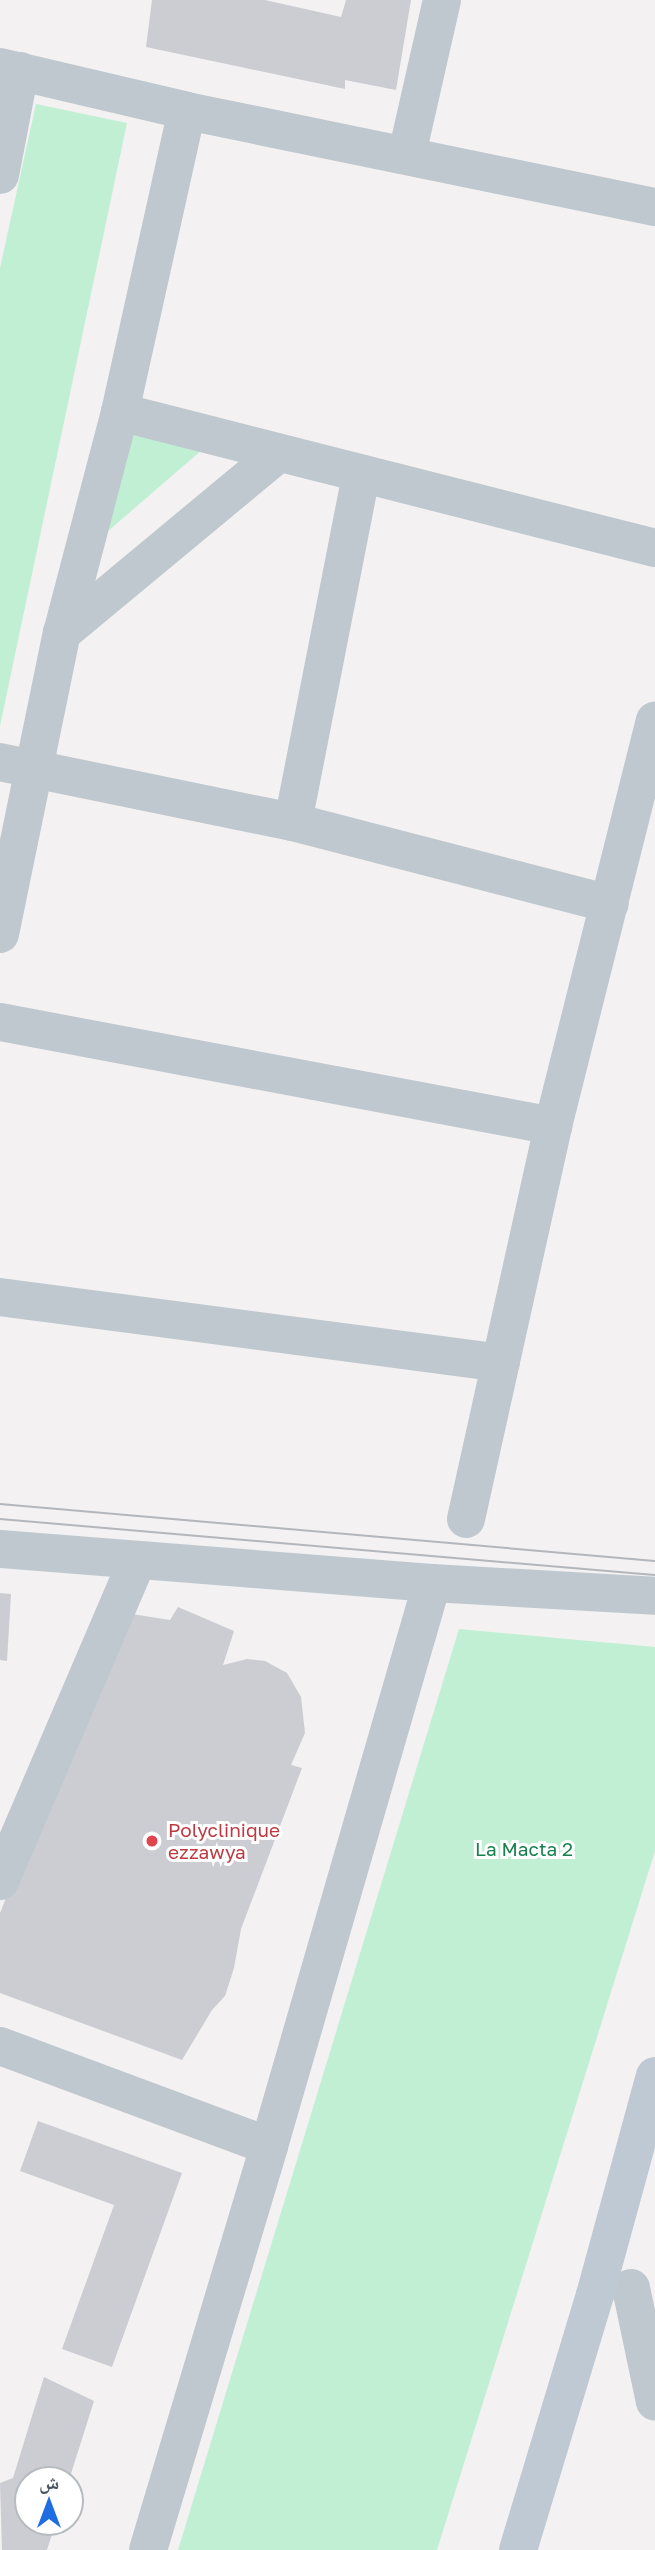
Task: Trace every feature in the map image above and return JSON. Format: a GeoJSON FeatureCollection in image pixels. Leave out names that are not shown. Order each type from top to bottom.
{"type":"FeatureCollection","features":[{"type":"Feature","properties":{"kind":"main road"},"geometry":{"type":"LineString","coordinates":[[518,2550],[627,2288],[655,2076]]}},
{"type":"Feature","properties":{"kind":"street"},"geometry":{"type":"LineString","coordinates":[[407,154],[442,0]]}},
{"type":"Feature","properties":{"kind":"street"},"geometry":{"type":"LineString","coordinates":[[0,175],[10,69],[187,111],[655,207]]}},
{"type":"Feature","properties":{"kind":"street"},"geometry":{"type":"LineString","coordinates":[[0,934],[16,766],[62,633],[120,412],[187,111]]}},
{"type":"Feature","properties":{"kind":"street"},"geometry":{"type":"LineString","coordinates":[[120,412],[655,548]]}},
{"type":"Feature","properties":{"kind":"street"},"geometry":{"type":"LineString","coordinates":[[62,633],[279,453]]}},
{"type":"Feature","properties":{"kind":"street"},"geometry":{"type":"LineString","coordinates":[[293,822],[361,474]]}},
{"type":"Feature","properties":{"kind":"street"},"geometry":{"type":"LineString","coordinates":[[466,1519],[553,1126],[655,721]]}},
{"type":"Feature","properties":{"kind":"street"},"geometry":{"type":"LineString","coordinates":[[16,766],[293,822],[610,904]]}},
{"type":"Feature","properties":{"kind":"street"},"geometry":{"type":"LineString","coordinates":[[0,1022],[553,1126]]}},
{"type":"Feature","properties":{"kind":"street"},"geometry":{"type":"LineString","coordinates":[[0,1297],[501,1363]]}},
{"type":"Feature","properties":{"kind":"street"},"geometry":{"type":"LineString","coordinates":[[0,1549],[137,1562],[655,1596]]}},
{"type":"Feature","properties":{"kind":"street"},"geometry":{"type":"LineString","coordinates":[[0,1881],[137,1562]]}},
{"type":"Feature","properties":{"kind":"street"},"geometry":{"type":"LineString","coordinates":[[148,2550],[269,2146],[432,1583]]}},
{"type":"Feature","properties":{"kind":"street"},"geometry":{"type":"LineString","coordinates":[[0,2046],[269,2146]]}},
{"type":"Feature","properties":{"kind":"street"},"geometry":{"type":"LineString","coordinates":[[627,2288],[655,2402]]}},
{"type":"Feature","properties":{"kind":"green space"},"geometry":{"type":"Polygon","coordinates":[[[36,104],[127,123],[0,726],[0,268],[36,104]]]}},
{"type":"Feature","properties":{"kind":"green space"},"geometry":{"type":"Polygon","coordinates":[[[121,428],[203,449],[100,538],[121,428]]]}},
{"type":"Feature","properties":{"kind":"green space","name":"La Macta 2"},"geometry":{"type":"Polygon","coordinates":[[[459,1629],[655,1647],[655,1851],[437,2550],[178,2550],[459,1629]]]}},
{"type":"Feature","properties":{"kind":"building"},"geometry":{"type":"Polygon","coordinates":[[[152,0],[265,0],[341,17],[346,0],[411,0],[396,90],[345,80],[345,89],[146,47],[152,0]]]}},
{"type":"Feature","properties":{"kind":"building"},"geometry":{"type":"Polygon","coordinates":[[[0,1593],[11,1594],[7,1661],[0,1660],[0,1593]]]}},
{"type":"Feature","properties":{"kind":"building","name":"Polyclinique ezzawya"},"geometry":{"type":"Polygon","coordinates":[[[178,1607],[234,1631],[223,1665],[247,1659],[265,1661],[287,1673],[301,1697],[305,1733],[291,1765],[302,1768],[241,1929],[234,1968],[225,1996],[212,2010],[182,2060],[0,1993],[0,1913],[119,1612],[170,1620],[178,1607]]]}},
{"type":"Feature","properties":{"kind":"building"},"geometry":{"type":"Polygon","coordinates":[[[38,2121],[182,2173],[112,2367],[62,2349],[114,2205],[20,2171],[38,2121]]]}},
{"type":"Feature","properties":{"kind":"building"},"geometry":{"type":"Polygon","coordinates":[[[44,2377],[94,2401],[73,2466],[17,2466],[44,2377]]]}},
{"type":"Feature","properties":{"kind":"building"},"geometry":{"type":"Polygon","coordinates":[[[14,2475],[14,2536],[52,2536],[47,2550],[2,2550],[0,2483],[13,2478],[14,2475]]]}},
{"type":"Feature","properties":{"kind":"tram line"},"geometry":{"type":"LineString","coordinates":[[0,1504],[655,1561]]}},
{"type":"Feature","properties":{"kind":"tram line"},"geometry":{"type":"LineString","coordinates":[[0,1519],[655,1575]]}},
{"type":"Feature","properties":{"kind":"place","name":"Polyclinique ezzawya"},"geometry":{"type":"Point","coordinates":[152,1841]}}]}
